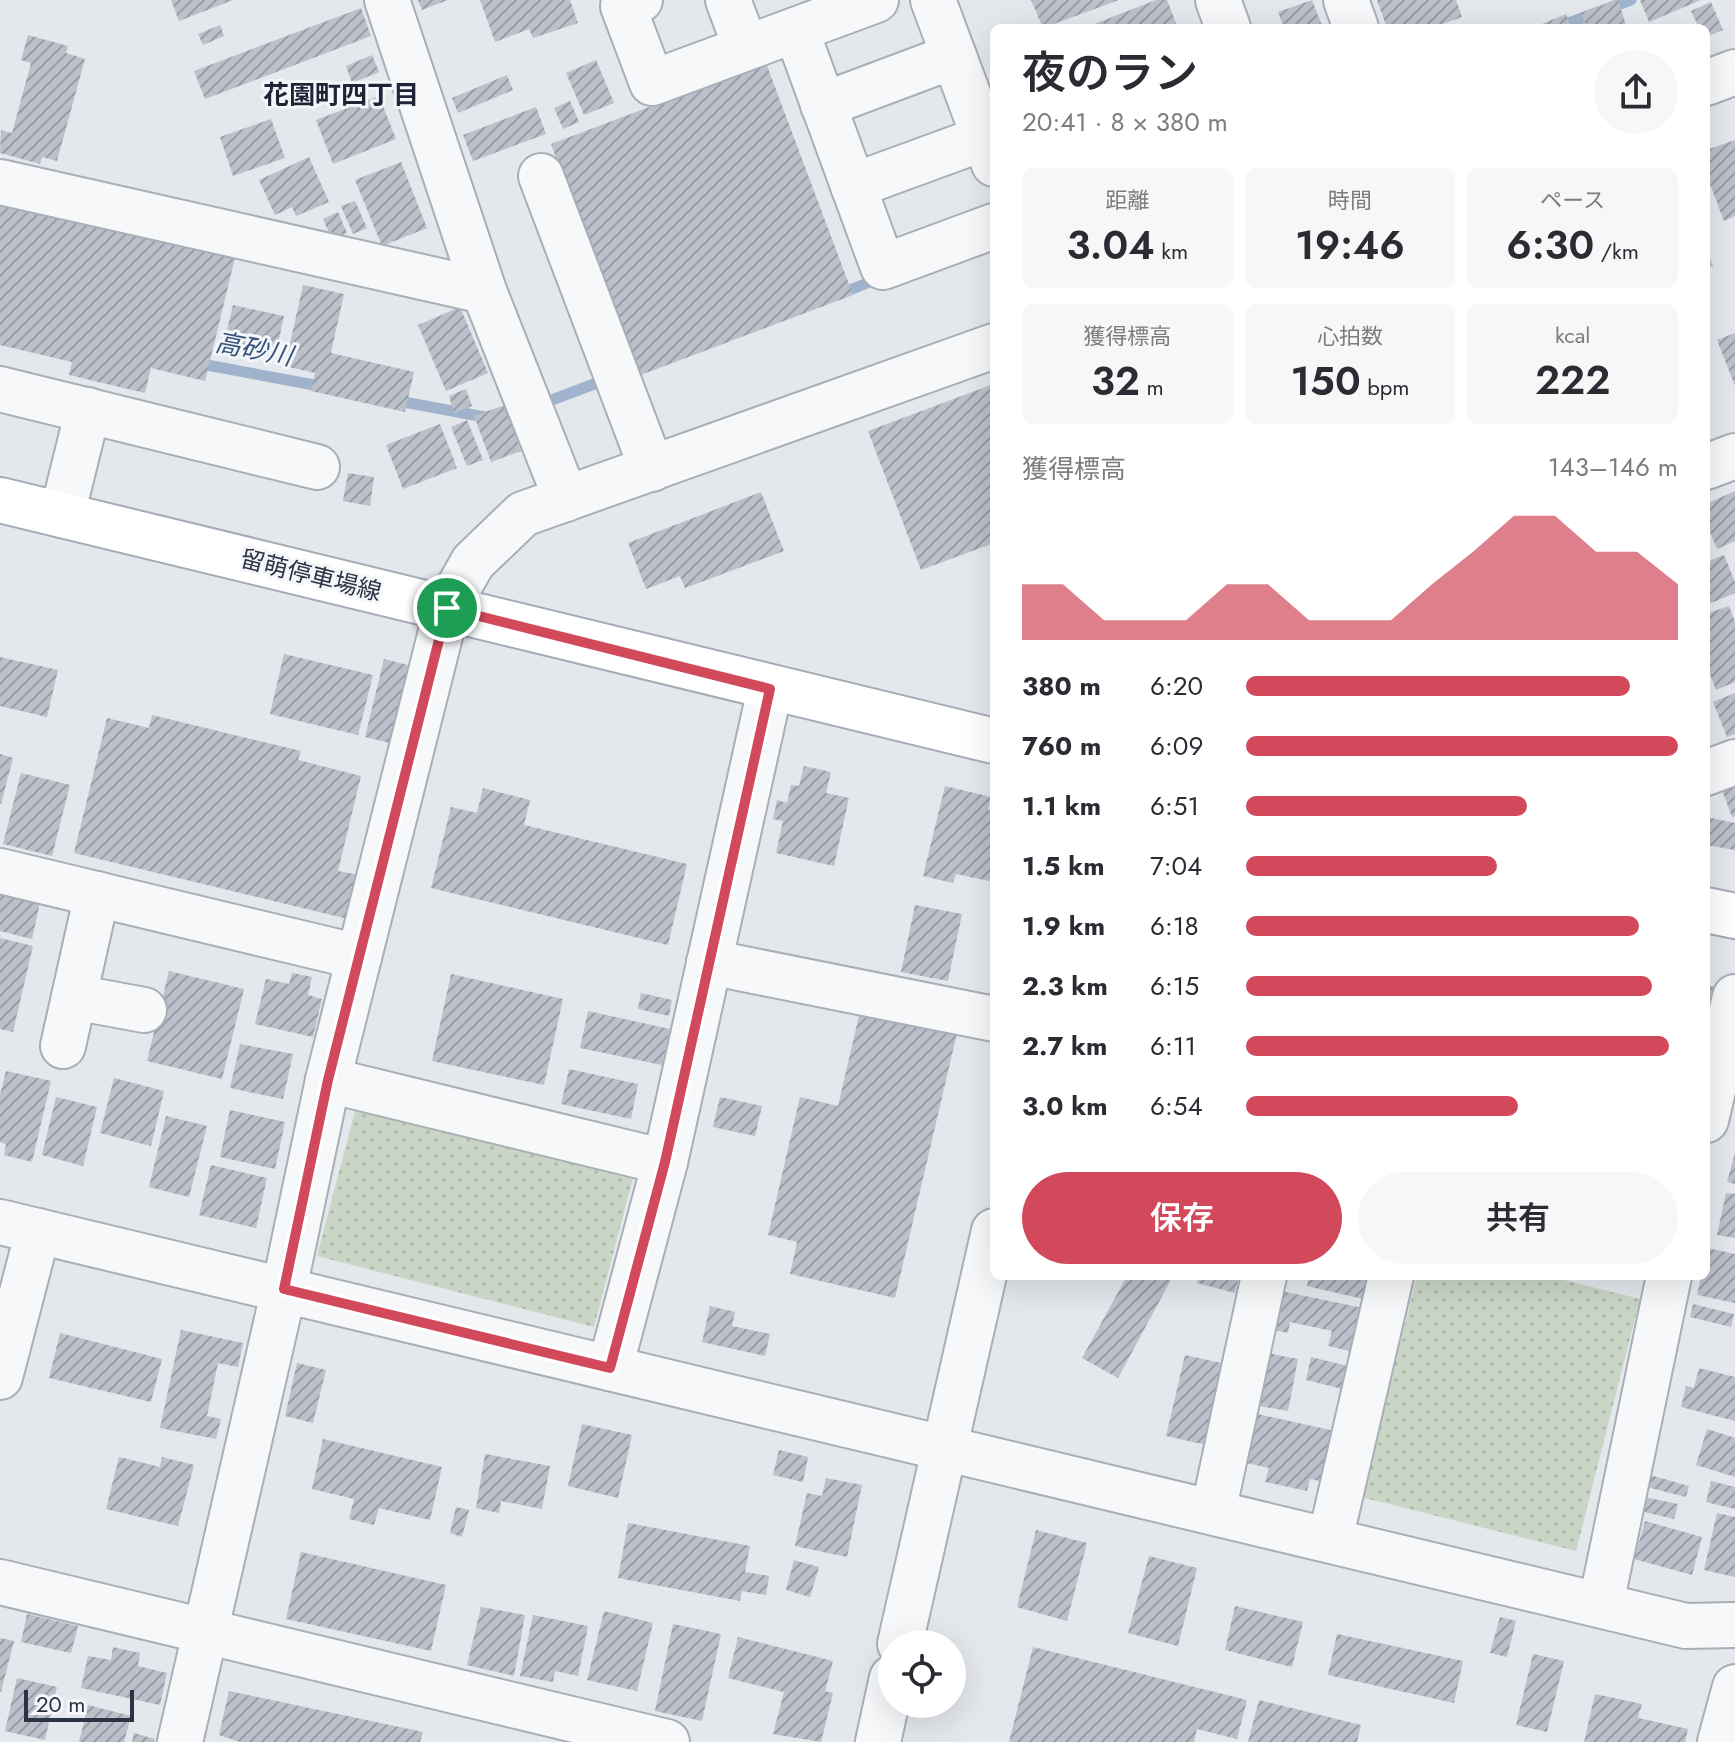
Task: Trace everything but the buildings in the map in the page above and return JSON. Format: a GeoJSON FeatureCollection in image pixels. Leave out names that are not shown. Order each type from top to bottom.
{"type":"FeatureCollection","features":[{"type":"Feature","properties":{"kind":"main road","name":"留萌停車場線"},"geometry":{"type":"LineString","coordinates":[[0,500],[990,740]]}},
{"type":"Feature","properties":{"kind":"main road"},"geometry":{"type":"LineString","coordinates":[[1710,911],[1735,916]]}},
{"type":"Feature","properties":{"kind":"street"},"geometry":{"type":"LineString","coordinates":[[387,0],[484,291],[566,499]]}},
{"type":"Feature","properties":{"kind":"street"},"geometry":{"type":"LineString","coordinates":[[728,0],[746,48]]}},
{"type":"Feature","properties":{"kind":"street"},"geometry":{"type":"LineString","coordinates":[[628,2],[652,83],[876,0]]}},
{"type":"Feature","properties":{"kind":"street"},"geometry":{"type":"LineString","coordinates":[[853,186],[989,151],[933,0]]}},
{"type":"Feature","properties":{"kind":"street"},"geometry":{"type":"LineString","coordinates":[[1218,0],[1227,24]]}},
{"type":"Feature","properties":{"kind":"street"},"geometry":{"type":"LineString","coordinates":[[1346,0],[1355,24]]}},
{"type":"Feature","properties":{"kind":"street"},"geometry":{"type":"LineString","coordinates":[[796,30],[883,267],[990,227]]}},
{"type":"Feature","properties":{"kind":"street"},"geometry":{"type":"LineString","coordinates":[[823,105],[954,56]]}},
{"type":"Feature","properties":{"kind":"street"},"geometry":{"type":"LineString","coordinates":[[1710,81],[1735,72]]}},
{"type":"Feature","properties":{"kind":"street"},"geometry":{"type":"LineString","coordinates":[[541,176],[652,469]]}},
{"type":"Feature","properties":{"kind":"street"},"geometry":{"type":"LineString","coordinates":[[0,182],[484,291]]}},
{"type":"Feature","properties":{"kind":"street"},"geometry":{"type":"LineString","coordinates":[[180,1742],[284,1289],[328,1080],[447,608],[473,562],[523,514],[990,347]]}},
{"type":"Feature","properties":{"kind":"street"},"geometry":{"type":"LineString","coordinates":[[0,389],[317,467]]}},
{"type":"Feature","properties":{"kind":"street"},"geometry":{"type":"LineString","coordinates":[[62,515],[88,410]]}},
{"type":"Feature","properties":{"kind":"street"},"geometry":{"type":"LineString","coordinates":[[1710,465],[1735,456]]}},
{"type":"Feature","properties":{"kind":"street"},"geometry":{"type":"LineString","coordinates":[[610,1368],[665,1162],[770,689]]}},
{"type":"Feature","properties":{"kind":"street"},"geometry":{"type":"LineString","coordinates":[[1710,771],[1735,762]]}},
{"type":"Feature","properties":{"kind":"street"},"geometry":{"type":"LineString","coordinates":[[0,871],[359,957]]}},
{"type":"Feature","properties":{"kind":"street"},"geometry":{"type":"LineString","coordinates":[[63,1046],[97,894]]}},
{"type":"Feature","properties":{"kind":"street"},"geometry":{"type":"LineString","coordinates":[[709,962],[990,1018]]}},
{"type":"Feature","properties":{"kind":"street"},"geometry":{"type":"LineString","coordinates":[[74,997],[144,1010]]}},
{"type":"Feature","properties":{"kind":"street"},"geometry":{"type":"LineString","coordinates":[[1710,1103],[1735,997]]}},
{"type":"Feature","properties":{"kind":"street"},"geometry":{"type":"LineString","coordinates":[[328,1080],[665,1162]]}},
{"type":"Feature","properties":{"kind":"street"},"geometry":{"type":"LineString","coordinates":[[0,1377],[19,1227],[1686,1626],[1735,1625]]}},
{"type":"Feature","properties":{"kind":"street"},"geometry":{"type":"LineString","coordinates":[[903,1630],[990,1248]]}},
{"type":"Feature","properties":{"kind":"street"},"geometry":{"type":"LineString","coordinates":[[1213,1512],[1263,1280]]}},
{"type":"Feature","properties":{"kind":"street"},"geometry":{"type":"LineString","coordinates":[[1330,1540],[1390,1280]]}},
{"type":"Feature","properties":{"kind":"street"},"geometry":{"type":"LineString","coordinates":[[1601,1604],[1668,1280]]}},
{"type":"Feature","properties":{"kind":"street"},"geometry":{"type":"LineString","coordinates":[[0,1582],[667,1742]]}},
{"type":"Feature","properties":{"kind":"street"},"geometry":{"type":"LineString","coordinates":[[1720,1742],[1735,1687]]}},
{"type":"Feature","properties":{"kind":"street"},"geometry":{"type":"LineString","coordinates":[[878,1742],[883,1718]]}},
{"type":"Feature","properties":{"kind":"green space"},"geometry":{"type":"Polygon","coordinates":[[[357,1103],[634,1174],[594,1327],[317,1256],[357,1103]]]}},
{"type":"Feature","properties":{"kind":"green space"},"geometry":{"type":"Polygon","coordinates":[[[1416,1280],[1564,1280],[1640,1299],[1576,1551],[1361,1497],[1416,1280]]]}},
{"type":"Feature","properties":{"kind":"waterway"},"geometry":{"type":"LineString","coordinates":[[1566,24],[1631,0]]}},
{"type":"Feature","properties":{"kind":"waterway"},"geometry":{"type":"LineString","coordinates":[[837,295],[880,278]]}},
{"type":"Feature","properties":{"kind":"waterway","name":"高砂川"},"geometry":{"type":"LineString","coordinates":[[196,363],[325,387]]}},
{"type":"Feature","properties":{"kind":"waterway"},"geometry":{"type":"LineString","coordinates":[[536,406],[610,378]]}},
{"type":"Feature","properties":{"kind":"waterway","name":"高砂川"},"geometry":{"type":"LineString","coordinates":[[393,400],[490,418]]}},
{"type":"Feature","properties":{"kind":"district","name":"花園町四丁目"},"geometry":{"type":"Point","coordinates":[341,95]}},
{"type":"Feature","properties":{"kind":"route"},"geometry":{"type":"LineString","coordinates":[[447,608],[770,689],[665,1162],[610,1368],[284,1289],[328,1080],[447,608]]}}]}
